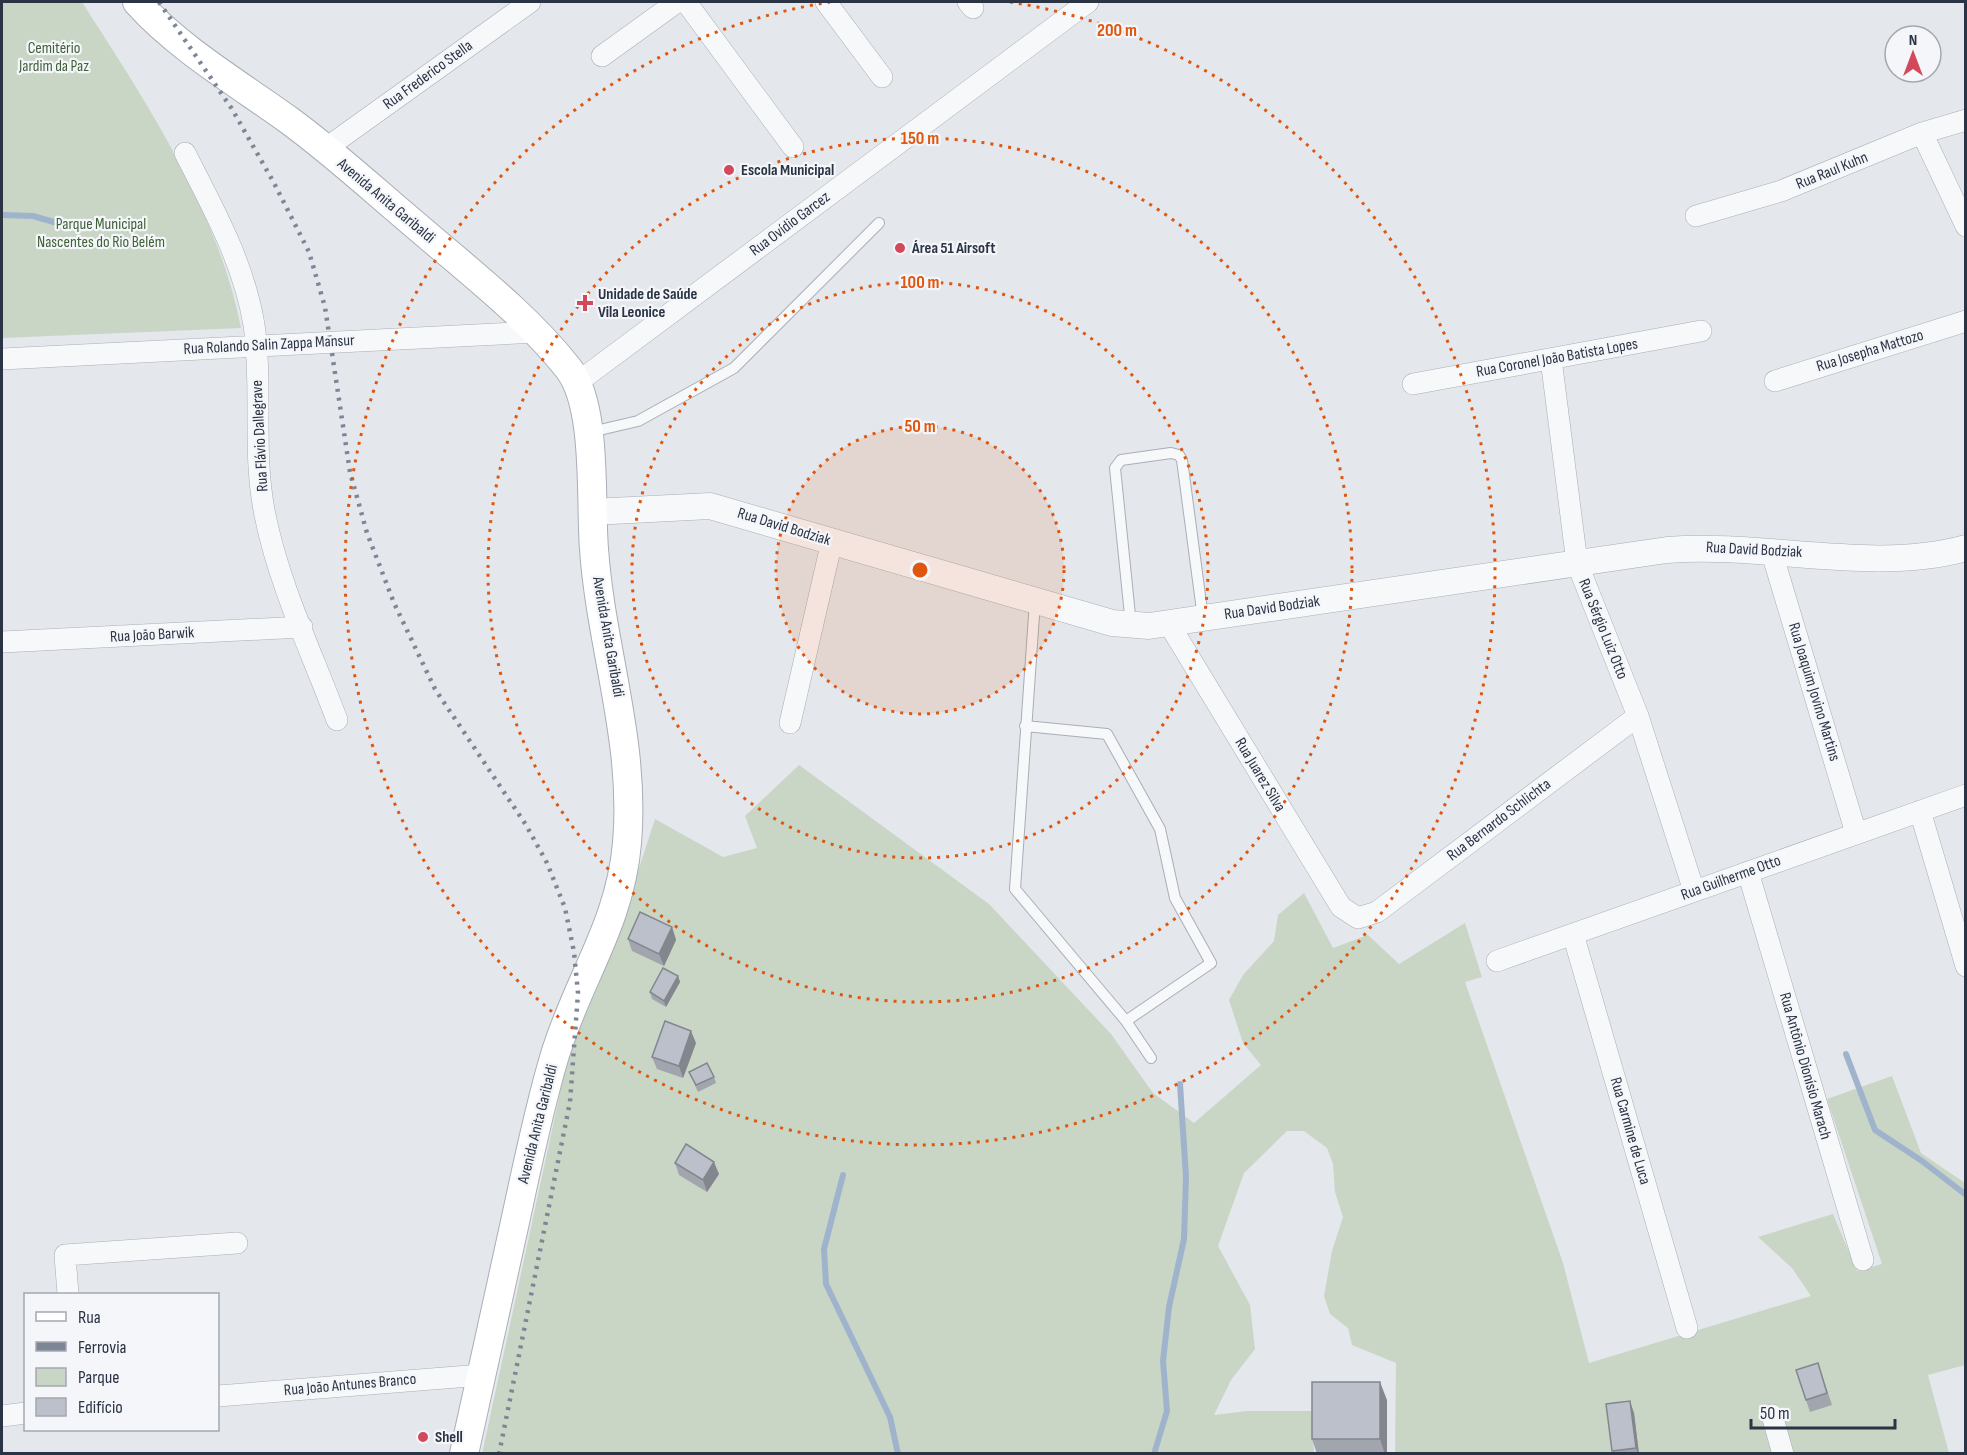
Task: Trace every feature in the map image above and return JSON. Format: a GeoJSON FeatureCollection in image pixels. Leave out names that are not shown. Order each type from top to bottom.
{"type":"FeatureCollection","features":[{"type":"Feature","properties":{"kind":"main road","name":"Avenida Anita Garibaldi"},"geometry":{"type":"LineString","coordinates":[[137,2],[191,49],[325,149],[488,288],[537,333],[578,382],[588,433],[598,588],[626,747],[629,810],[624,874],[611,922],[574,1001],[554,1056],[464,1454]]}},
{"type":"Feature","properties":{"kind":"street","name":"Rua Frederico Stella"},"geometry":{"type":"LineString","coordinates":[[325,149],[531,2]]}},
{"type":"Feature","properties":{"kind":"street"},"geometry":{"type":"LineString","coordinates":[[603,56],[677,2]]}},
{"type":"Feature","properties":{"kind":"street"},"geometry":{"type":"LineString","coordinates":[[686,2],[793,147]]}},
{"type":"Feature","properties":{"kind":"street"},"geometry":{"type":"LineString","coordinates":[[826,2],[882,77]]}},
{"type":"Feature","properties":{"kind":"street","name":"Rua Ovídio Garcez"},"geometry":{"type":"LineString","coordinates":[[578,382],[1088,2]]}},
{"type":"Feature","properties":{"kind":"street","name":"Rua Raul Kuhn"},"geometry":{"type":"LineString","coordinates":[[1696,216],[1781,191],[1922,133],[1965,120]]}},
{"type":"Feature","properties":{"kind":"street"},"geometry":{"type":"LineString","coordinates":[[1922,133],[1965,226]]}},
{"type":"Feature","properties":{"kind":"street","name":"Rua Flávio Dallegrave"},"geometry":{"type":"LineString","coordinates":[[185,153],[241,272],[256,346],[265,513],[272,545],[337,720]]}},
{"type":"Feature","properties":{"kind":"street","name":"Rua Josepha Mattozo"},"geometry":{"type":"LineString","coordinates":[[1775,381],[1965,321]]}},
{"type":"Feature","properties":{"kind":"street","name":"Rua Coronel João Batista Lopes"},"geometry":{"type":"LineString","coordinates":[[1413,384],[1701,331]]}},
{"type":"Feature","properties":{"kind":"street","name":"Rua Rolando Salin Zappa Mansur"},"geometry":{"type":"LineString","coordinates":[[2,358],[537,333]]}},
{"type":"Feature","properties":{"kind":"street","name":"Rua Sérgio Luiz Otto"},"geometry":{"type":"LineString","coordinates":[[1551,359],[1577,563],[1638,716],[1694,891]]}},
{"type":"Feature","properties":{"kind":"street","name":"Rua David Bodziak"},"geometry":{"type":"LineString","coordinates":[[592,512],[710,506],[1112,623],[1131,625],[1169,624],[1577,563],[1694,548],[1888,557],[1922,556],[1965,548]]}},
{"type":"Feature","properties":{"kind":"street"},"geometry":{"type":"LineString","coordinates":[[790,723],[832,541]]}},
{"type":"Feature","properties":{"kind":"street","name":"Rua Joaquim Jovino Martins"},"geometry":{"type":"LineString","coordinates":[[1772,550],[1856,833]]}},
{"type":"Feature","properties":{"kind":"street","name":"Rua Juarez Silva"},"geometry":{"type":"LineString","coordinates":[[1169,624],[1341,907],[1358,918]]}},
{"type":"Feature","properties":{"kind":"street","name":"Rua João Barwik"},"geometry":{"type":"LineString","coordinates":[[2,642],[302,627]]}},
{"type":"Feature","properties":{"kind":"street","name":"Rua Bernardo Schlichta"},"geometry":{"type":"LineString","coordinates":[[1358,918],[1377,912],[1638,716]]}},
{"type":"Feature","properties":{"kind":"street","name":"Rua Guilherme Otto"},"geometry":{"type":"LineString","coordinates":[[1497,961],[1965,795]]}},
{"type":"Feature","properties":{"kind":"street"},"geometry":{"type":"LineString","coordinates":[[1920,811],[1965,966]]}},
{"type":"Feature","properties":{"kind":"street","name":"Rua Antônio Dionísio Marach"},"geometry":{"type":"LineString","coordinates":[[1748,872],[1863,1260]]}},
{"type":"Feature","properties":{"kind":"street","name":"Rua Carmine de Luca"},"geometry":{"type":"LineString","coordinates":[[1573,934],[1687,1328]]}},
{"type":"Feature","properties":{"kind":"street"},"geometry":{"type":"LineString","coordinates":[[68,1293],[65,1255],[237,1243]]}},
{"type":"Feature","properties":{"kind":"street","name":"Rua João Antunes Branco"},"geometry":{"type":"LineString","coordinates":[[219,1396],[482,1375]]}},
{"type":"Feature","properties":{"kind":"street"},"geometry":{"type":"LineString","coordinates":[[2,1416],[24,1413]]}},
{"type":"Feature","properties":{"kind":"street"},"geometry":{"type":"LineString","coordinates":[[1772,1415],[1783,1454]]}},
{"type":"Feature","properties":{"kind":"lane"},"geometry":{"type":"LineString","coordinates":[[588,433],[638,421],[734,369],[879,223]]}},
{"type":"Feature","properties":{"kind":"lane"},"geometry":{"type":"LineString","coordinates":[[1131,625],[1115,468],[1121,460],[1172,453],[1179,455],[1182,460],[1203,619]]}},
{"type":"Feature","properties":{"kind":"lane"},"geometry":{"type":"LineString","coordinates":[[1035,601],[1015,889],[1126,1020],[1151,1058]]}},
{"type":"Feature","properties":{"kind":"lane"},"geometry":{"type":"LineString","coordinates":[[1025,726],[1107,734],[1160,829],[1175,898],[1211,963],[1126,1020]]}},
{"type":"Feature","properties":{"kind":"green space","name":"Parque Municipal Nascentes do Rio Belém"},"geometry":{"type":"Polygon","coordinates":[[[2,2],[82,2],[154,118],[197,199],[230,284],[241,328],[2,338],[2,2]]]}},
{"type":"Feature","properties":{"kind":"green space"},"geometry":{"type":"Polygon","coordinates":[[[799,765],[989,904],[1111,1034],[1153,1093],[1194,1123],[1261,1065],[1243,1043],[1229,1000],[1243,975],[1274,941],[1278,915],[1304,893],[1333,948],[1368,935],[1399,964],[1465,923],[1482,977],[1465,982],[1563,1263],[1589,1363],[1811,1296],[1792,1268],[1758,1237],[1833,1214],[1857,1271],[1882,1264],[1827,1099],[1892,1076],[1921,1153],[1965,1183],[1965,1365],[1928,1375],[1949,1453],[1395,1453],[1396,1363],[1352,1345],[1348,1328],[1330,1314],[1324,1296],[1332,1251],[1343,1217],[1335,1192],[1333,1164],[1327,1148],[1304,1131],[1287,1131],[1244,1173],[1218,1246],[1250,1305],[1255,1349],[1231,1380],[1214,1415],[1247,1411],[1312,1411],[1314,1453],[482,1454],[568,1056],[630,896],[655,819],[723,857],[757,848],[745,816],[799,765]]]}},
{"type":"Feature","properties":{"kind":"building"},"geometry":{"type":"Polygon","coordinates":[[[640,912],[672,927],[659,954],[628,939],[640,912]]]}},
{"type":"Feature","properties":{"kind":"building"},"geometry":{"type":"Polygon","coordinates":[[[663,968],[678,976],[664,1001],[650,992],[663,968]]]}},
{"type":"Feature","properties":{"kind":"building"},"geometry":{"type":"Polygon","coordinates":[[[665,1021],[691,1031],[679,1066],[652,1057],[665,1021]]]}},
{"type":"Feature","properties":{"kind":"building"},"geometry":{"type":"Polygon","coordinates":[[[707,1063],[714,1077],[696,1085],[689,1072],[707,1063]]]}},
{"type":"Feature","properties":{"kind":"building"},"geometry":{"type":"Polygon","coordinates":[[[686,1144],[714,1162],[703,1180],[675,1163],[686,1144]]]}},
{"type":"Feature","properties":{"kind":"building"},"geometry":{"type":"Polygon","coordinates":[[[1818,1363],[1827,1393],[1806,1400],[1796,1370],[1818,1363]]]}},
{"type":"Feature","properties":{"kind":"building"},"geometry":{"type":"Polygon","coordinates":[[[1312,1382],[1380,1382],[1380,1439],[1312,1439],[1312,1382]]]}},
{"type":"Feature","properties":{"kind":"building"},"geometry":{"type":"Polygon","coordinates":[[[1630,1401],[1636,1448],[1612,1451],[1606,1404],[1630,1401]]]}},
{"type":"Feature","properties":{"kind":"waterway"},"geometry":{"type":"LineString","coordinates":[[2,215],[33,216],[71,227]]}},
{"type":"Feature","properties":{"kind":"waterway"},"geometry":{"type":"LineString","coordinates":[[1846,1054],[1875,1130],[1922,1161],[1966,1195]]}},
{"type":"Feature","properties":{"kind":"waterway"},"geometry":{"type":"LineString","coordinates":[[1154,1454],[1167,1411],[1163,1361],[1169,1307],[1184,1239],[1186,1177],[1180,1084]]}},
{"type":"Feature","properties":{"kind":"waterway"},"geometry":{"type":"LineString","coordinates":[[843,1175],[824,1249],[826,1284],[890,1417],[898,1454]]}},
{"type":"Feature","properties":{"kind":"railway"},"geometry":{"type":"LineString","coordinates":[[159,2],[232,109],[274,183],[309,252],[325,307],[350,472],[367,533],[394,603],[435,689],[526,825],[547,863],[565,908],[574,952],[578,993],[570,1102],[499,1454]]}},
{"type":"Feature","properties":{"kind":"place","name":"Escola Municipal"},"geometry":{"type":"Point","coordinates":[729,170]}},
{"type":"Feature","properties":{"kind":"place","name":"Área 51 Airsoft"},"geometry":{"type":"Point","coordinates":[900,248]}},
{"type":"Feature","properties":{"kind":"place","name":"Unidade de Saúde Vila Leonice"},"geometry":{"type":"Point","coordinates":[585,303]}},
{"type":"Feature","properties":{"kind":"place","name":"Shell"},"geometry":{"type":"Point","coordinates":[423,1437]}},
{"type":"Feature","properties":{"kind":"park label","name":"Cemitério Jardim da Paz"},"geometry":{"type":"Point","coordinates":[54,57]}}]}
